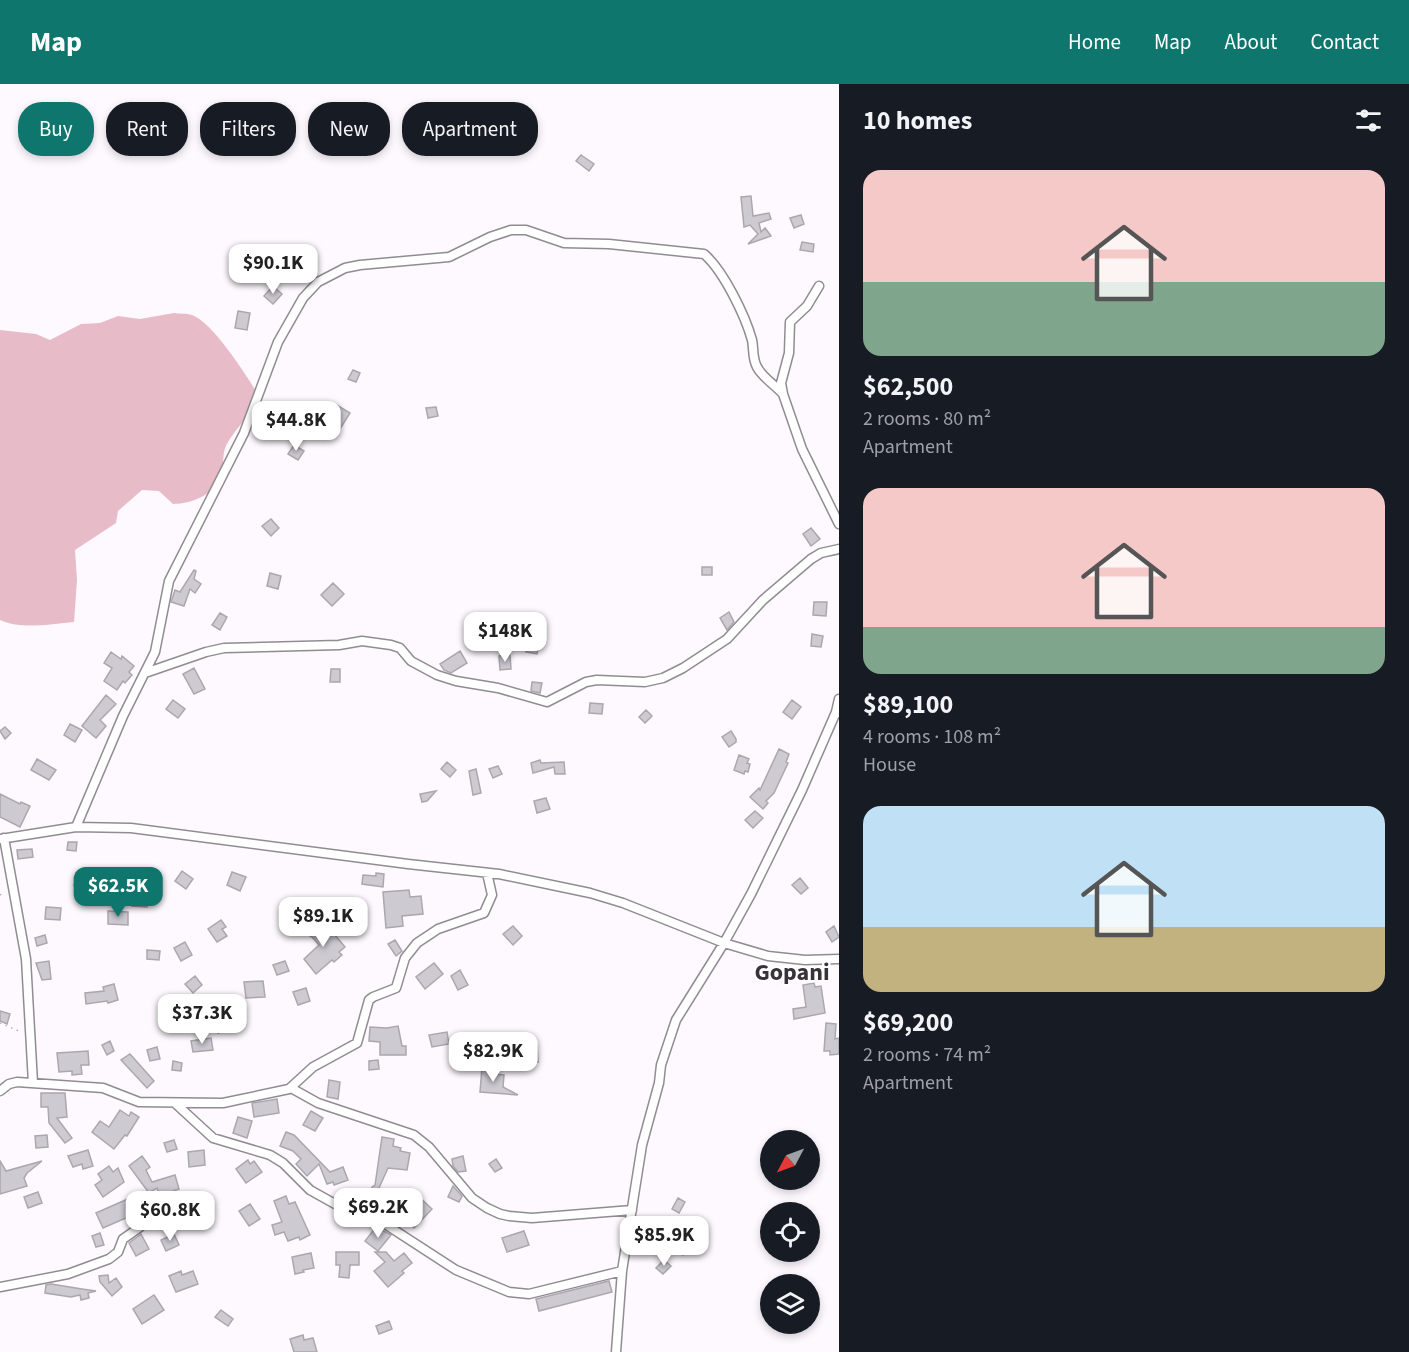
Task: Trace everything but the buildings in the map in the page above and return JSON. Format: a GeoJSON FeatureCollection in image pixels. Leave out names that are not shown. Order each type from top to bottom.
{"type":"FeatureCollection","features":[{"type":"Feature","properties":{"kind":"street"},"geometry":{"type":"LineString","coordinates":[[76,827],[123,716],[158,643],[169,581],[244,433],[278,342],[303,298],[318,282],[345,268],[360,264],[449,257],[490,237],[511,230],[526,230],[564,243],[609,244],[704,254],[725,279],[752,340],[753,359],[758,370],[783,394]]}},
{"type":"Feature","properties":{"kind":"street"},"geometry":{"type":"LineString","coordinates":[[819,286],[807,306],[790,322],[789,353],[781,383],[801,449],[839,524]]}},
{"type":"Feature","properties":{"kind":"street"},"geometry":{"type":"LineString","coordinates":[[145,673],[224,648],[339,645],[362,641],[397,646],[411,661],[446,678],[498,688],[547,702],[586,682],[597,680],[645,682],[663,678],[683,668],[727,639],[763,600],[812,559],[821,553],[839,549]]}},
{"type":"Feature","properties":{"kind":"street"},"geometry":{"type":"LineString","coordinates":[[616,1352],[622,1271],[644,1136],[659,1083],[661,1065],[681,1011],[724,943],[751,894],[802,790],[837,713],[839,699]]}},
{"type":"Feature","properties":{"kind":"street"},"geometry":{"type":"LineString","coordinates":[[33,1083],[26,959],[2,839],[76,827],[154,830],[221,841],[521,878],[590,892],[724,943],[768,956],[805,960],[839,959]]}},
{"type":"Feature","properties":{"kind":"street"},"geometry":{"type":"LineString","coordinates":[[0,1091],[13,1082],[103,1088],[139,1102],[176,1104],[223,1103],[291,1088],[313,1067],[357,1043],[366,1004],[373,997],[396,988],[405,958],[411,948],[438,929],[484,913],[492,895],[487,873]]}},
{"type":"Feature","properties":{"kind":"street"},"geometry":{"type":"LineString","coordinates":[[291,1088],[318,1104],[414,1135],[429,1147],[472,1198],[500,1214],[532,1218],[632,1210]]}},
{"type":"Feature","properties":{"kind":"street"},"geometry":{"type":"LineString","coordinates":[[176,1104],[213,1138],[270,1155],[283,1163],[297,1180],[310,1190],[344,1209],[381,1222],[456,1270],[509,1293],[529,1294],[622,1271]]}},
{"type":"Feature","properties":{"kind":"street"},"geometry":{"type":"LineString","coordinates":[[0,1287],[68,1274],[109,1258],[118,1252],[123,1239],[140,1227]]}},
{"type":"Feature","properties":{"kind":"path"},"geometry":{"type":"LineString","coordinates":[[0,1023],[31,1036]]}},
{"type":"Feature","properties":{"kind":"shaded area"},"geometry":{"type":"Polygon","coordinates":[[[174,313],[192,315],[209,328],[227,349],[256,391],[249,413],[225,448],[220,478],[204,496],[189,502],[173,504],[159,491],[142,490],[118,511],[116,523],[75,550],[77,580],[74,622],[27,626],[0,620],[0,330],[36,334],[50,340],[81,324],[100,323],[118,316],[140,319],[174,313]]]}},
{"type":"Feature","properties":{"kind":"district","name":"Gopani"},"geometry":{"type":"Point","coordinates":[792,972]}}]}
